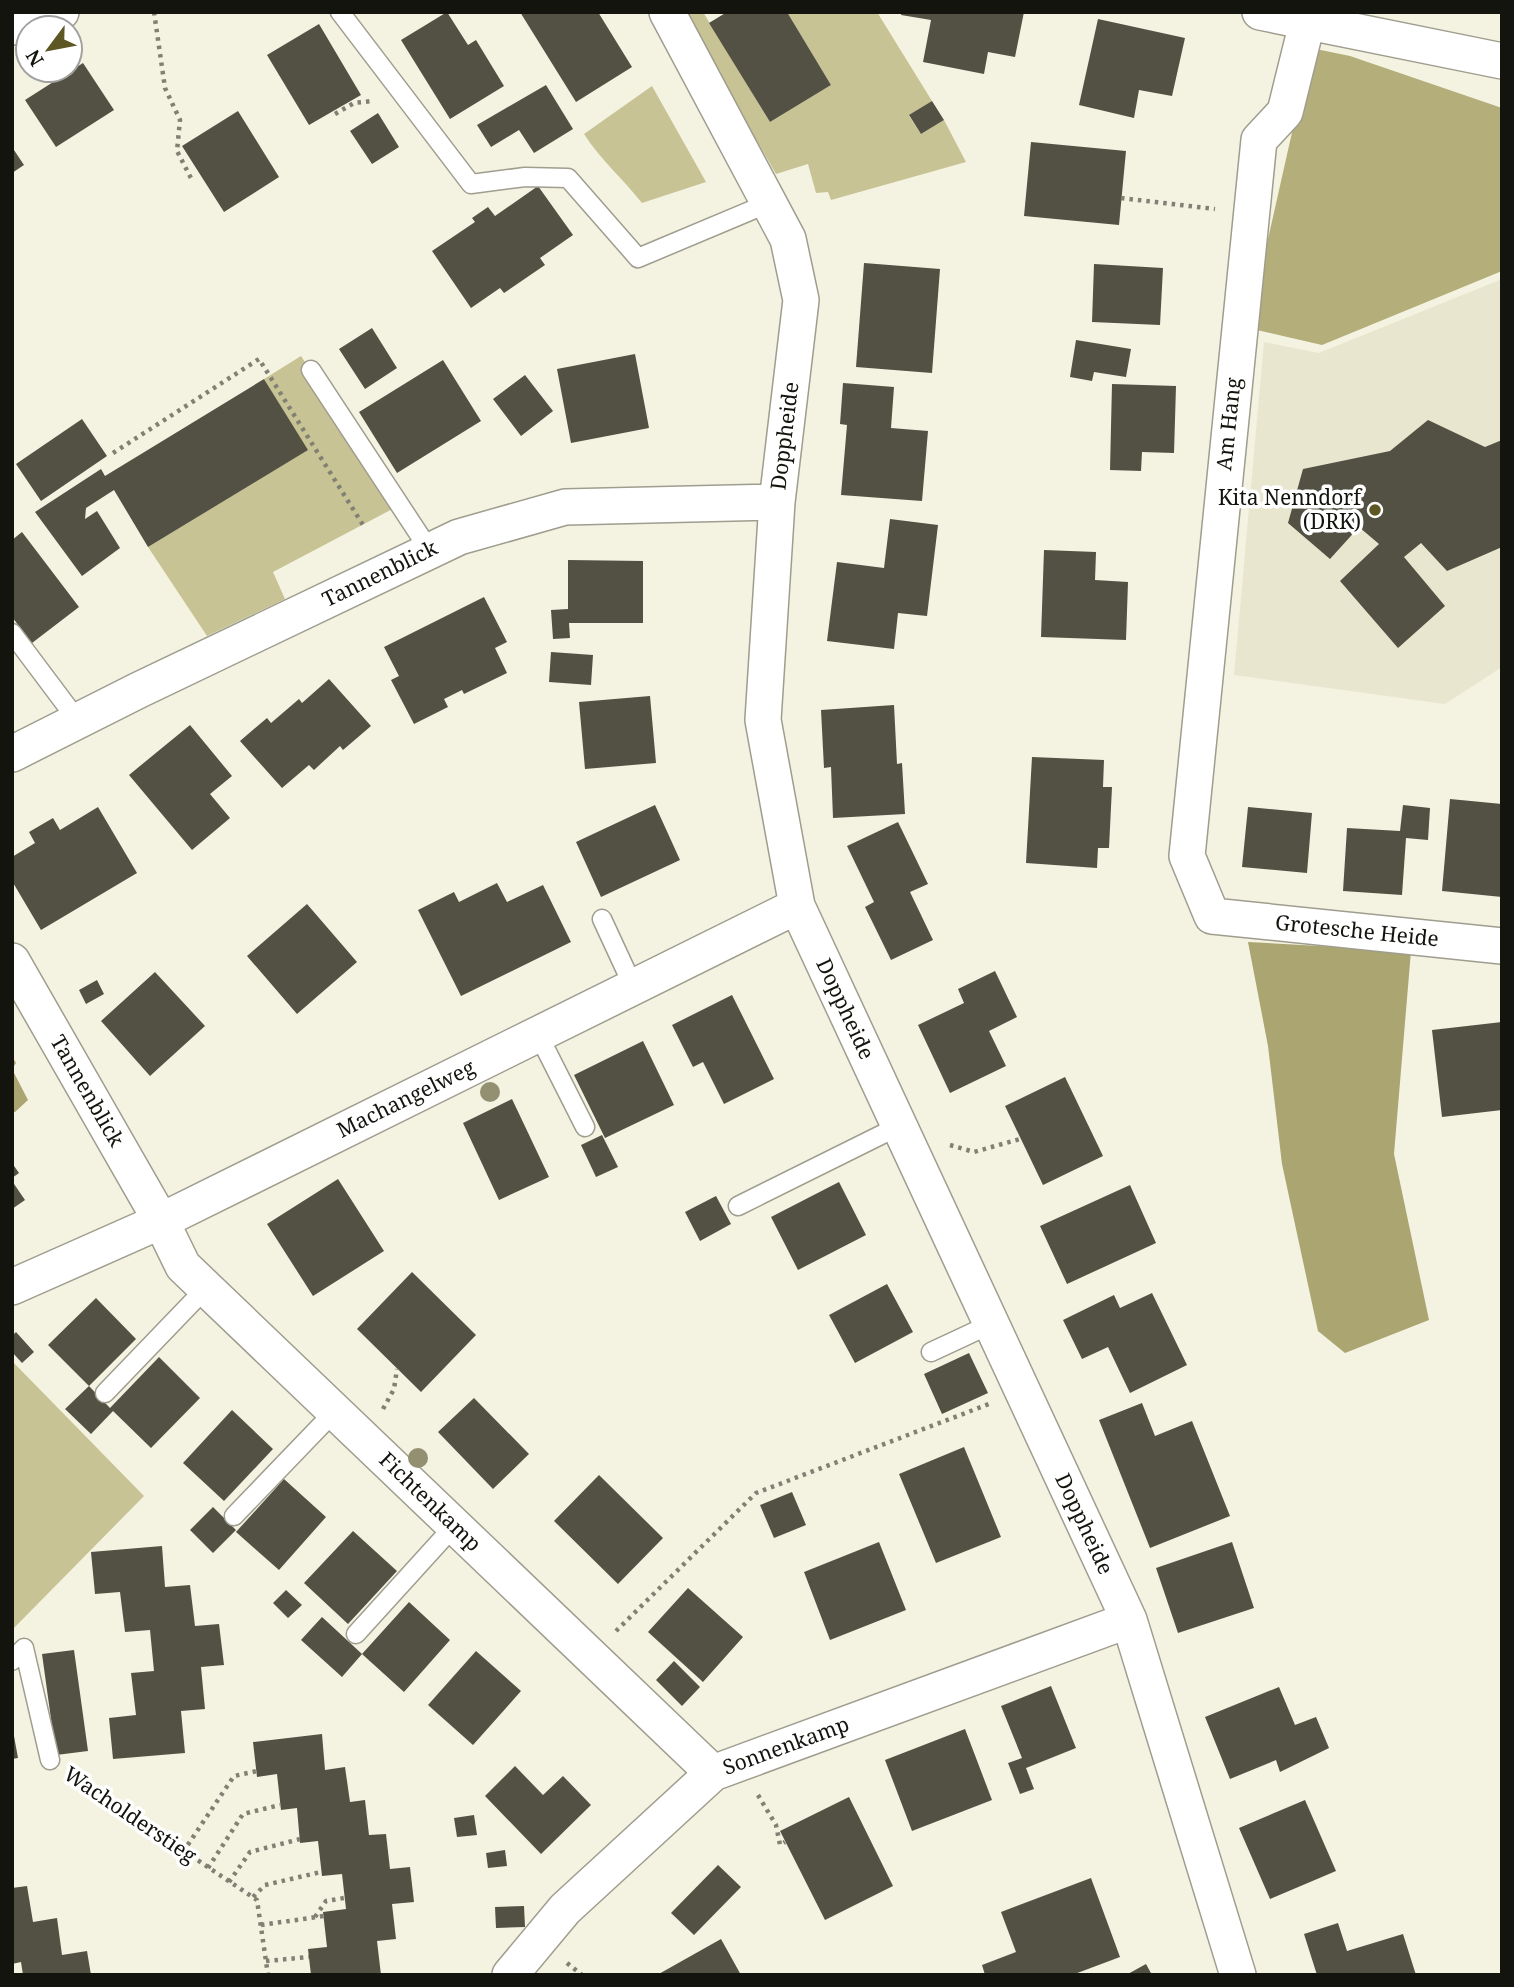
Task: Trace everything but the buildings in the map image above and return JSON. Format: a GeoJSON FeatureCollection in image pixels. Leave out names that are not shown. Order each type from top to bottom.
{"type":"FeatureCollection","features":[{"type":"Feature","properties":{"kind":"street"},"geometry":{"type":"LineString","coordinates":[[12,27],[61,12]]}},
{"type":"Feature","properties":{"kind":"street","name":"Doppheide"},"geometry":{"type":"LineString","coordinates":[[667,12],[788,239],[802,300],[778,502],[763,720],[797,906],[1129,1620],[1238,1975]]}},
{"type":"Feature","properties":{"kind":"street"},"geometry":{"type":"LineString","coordinates":[[1261,12],[1502,61]]}},
{"type":"Feature","properties":{"kind":"street","name":"Am Hang"},"geometry":{"type":"LineString","coordinates":[[1212,916],[1187,856],[1251,212],[1259,140],[1285,112],[1307,23]]}},
{"type":"Feature","properties":{"kind":"street","name":"Tannenblick"},"geometry":{"type":"LineString","coordinates":[[12,754],[458,537],[565,507],[778,502]]}},
{"type":"Feature","properties":{"kind":"street","name":"Machangelweg"},"geometry":{"type":"LineString","coordinates":[[12,1287],[161,1221],[797,906]]}},
{"type":"Feature","properties":{"kind":"street","name":"Grotesche Heide"},"geometry":{"type":"LineString","coordinates":[[1212,916],[1502,946]]}},
{"type":"Feature","properties":{"kind":"street","name":"Tannenblick"},"geometry":{"type":"LineString","coordinates":[[12,961],[161,1221]]}},
{"type":"Feature","properties":{"kind":"street","name":"Fichtenkamp"},"geometry":{"type":"LineString","coordinates":[[161,1221],[183,1266],[713,1773]]}},
{"type":"Feature","properties":{"kind":"street","name":"Sonnenkamp"},"geometry":{"type":"LineString","coordinates":[[510,1975],[565,1909],[713,1773],[1129,1620]]}},
{"type":"Feature","properties":{"kind":"lane"},"geometry":{"type":"LineString","coordinates":[[340,12],[471,184],[525,177],[568,178],[638,258],[769,203]]}},
{"type":"Feature","properties":{"kind":"lane"},"geometry":{"type":"LineString","coordinates":[[310,370],[430,551]]}},
{"type":"Feature","properties":{"kind":"lane"},"geometry":{"type":"LineString","coordinates":[[12,633],[78,721]]}},
{"type":"Feature","properties":{"kind":"lane"},"geometry":{"type":"LineString","coordinates":[[602,919],[634,986]]}},
{"type":"Feature","properties":{"kind":"lane"},"geometry":{"type":"LineString","coordinates":[[538,1034],[585,1127]]}},
{"type":"Feature","properties":{"kind":"lane"},"geometry":{"type":"LineString","coordinates":[[738,1206],[906,1140]]}},
{"type":"Feature","properties":{"kind":"lane"},"geometry":{"type":"LineString","coordinates":[[104,1393],[206,1288]]}},
{"type":"Feature","properties":{"kind":"lane"},"geometry":{"type":"LineString","coordinates":[[931,1352],[991,1324]]}},
{"type":"Feature","properties":{"kind":"lane"},"geometry":{"type":"LineString","coordinates":[[233,1516],[335,1411]]}},
{"type":"Feature","properties":{"kind":"lane"},"geometry":{"type":"LineString","coordinates":[[356,1634],[455,1525]]}},
{"type":"Feature","properties":{"kind":"lane","name":"Wacholderstieg"},"geometry":{"type":"LineString","coordinates":[[12,1661],[24,1648],[50,1760]]}},
{"type":"Feature","properties":{"kind":"path"},"geometry":{"type":"LineString","coordinates":[[154,12],[166,88],[180,120],[177,151],[193,182]]}},
{"type":"Feature","properties":{"kind":"path"},"geometry":{"type":"LineString","coordinates":[[335,114],[354,103],[368,104],[397,87]]}},
{"type":"Feature","properties":{"kind":"path"},"geometry":{"type":"LineString","coordinates":[[1121,198],[1251,212]]}},
{"type":"Feature","properties":{"kind":"path"},"geometry":{"type":"LineString","coordinates":[[113,453],[260,359],[363,525]]}},
{"type":"Feature","properties":{"kind":"path"},"geometry":{"type":"LineString","coordinates":[[906,1140],[945,1143],[974,1152],[1020,1139]]}},
{"type":"Feature","properties":{"kind":"path"},"geometry":{"type":"LineString","coordinates":[[591,1656],[756,1493],[1022,1391]]}},
{"type":"Feature","properties":{"kind":"path","name":"Wacholderstieg"},"geometry":{"type":"LineString","coordinates":[[50,1760],[253,1897]]}},
{"type":"Feature","properties":{"kind":"path"},"geometry":{"type":"LineString","coordinates":[[746,1760],[759,1796],[776,1825],[780,1845],[785,1842]]}},
{"type":"Feature","properties":{"kind":"path"},"geometry":{"type":"LineString","coordinates":[[183,1852],[234,1776],[257,1771]]}},
{"type":"Feature","properties":{"kind":"path"},"geometry":{"type":"LineString","coordinates":[[208,1868],[243,1814],[280,1805]]}},
{"type":"Feature","properties":{"kind":"path"},"geometry":{"type":"LineString","coordinates":[[229,1882],[250,1852],[300,1839]]}},
{"type":"Feature","properties":{"kind":"path"},"geometry":{"type":"LineString","coordinates":[[268,1975],[257,1900],[253,1897],[265,1885],[321,1872]]}},
{"type":"Feature","properties":{"kind":"path"},"geometry":{"type":"LineString","coordinates":[[315,1917],[326,1901],[344,1898]]}},
{"type":"Feature","properties":{"kind":"path"},"geometry":{"type":"LineString","coordinates":[[261,1925],[324,1916]]}},
{"type":"Feature","properties":{"kind":"path"},"geometry":{"type":"LineString","coordinates":[[266,1961],[309,1957]]}},
{"type":"Feature","properties":{"kind":"shaded area"},"geometry":{"type":"Polygon","coordinates":[[[682,12],[703,12],[770,122],[831,85],[787,12],[877,12],[932,101],[909,116],[921,134],[944,120],[966,162],[831,200],[828,192],[816,193],[808,164],[776,174],[682,12]]]}},
{"type":"Feature","properties":{"kind":"shaded area"},"geometry":{"type":"Polygon","coordinates":[[[1311,48],[1350,56],[1502,108],[1502,271],[1322,345],[1248,328],[1311,48]]]}},
{"type":"Feature","properties":{"kind":"shaded area"},"geometry":{"type":"Polygon","coordinates":[[[652,86],[706,182],[642,203],[584,134],[652,86]]]}},
{"type":"Feature","properties":{"kind":"shaded area","name":"Kita Nenndorf (DRK)"},"geometry":{"type":"Polygon","coordinates":[[[1502,279],[1502,667],[1445,704],[1234,675],[1264,342],[1319,353],[1502,279]]]}},
{"type":"Feature","properties":{"kind":"shaded area"},"geometry":{"type":"Polygon","coordinates":[[[301,356],[400,505],[273,572],[285,599],[207,636],[148,547],[307,450],[264,379],[301,356]]]}},
{"type":"Feature","properties":{"kind":"shaded area"},"geometry":{"type":"Polygon","coordinates":[[[1248,942],[1411,951],[1394,1154],[1429,1320],[1345,1353],[1318,1331],[1282,1164],[1268,1046],[1248,942]]]}},
{"type":"Feature","properties":{"kind":"shaded area"},"geometry":{"type":"Polygon","coordinates":[[[12,1069],[28,1100],[15,1112],[12,1112],[12,1069]]]}},
{"type":"Feature","properties":{"kind":"shaded area"},"geometry":{"type":"Polygon","coordinates":[[[12,1361],[144,1496],[12,1630],[12,1361]]]}},
{"type":"Feature","properties":{"kind":"place","name":"Kita Nenndorf (DRK)"},"geometry":{"type":"Point","coordinates":[1375,510]}}]}
